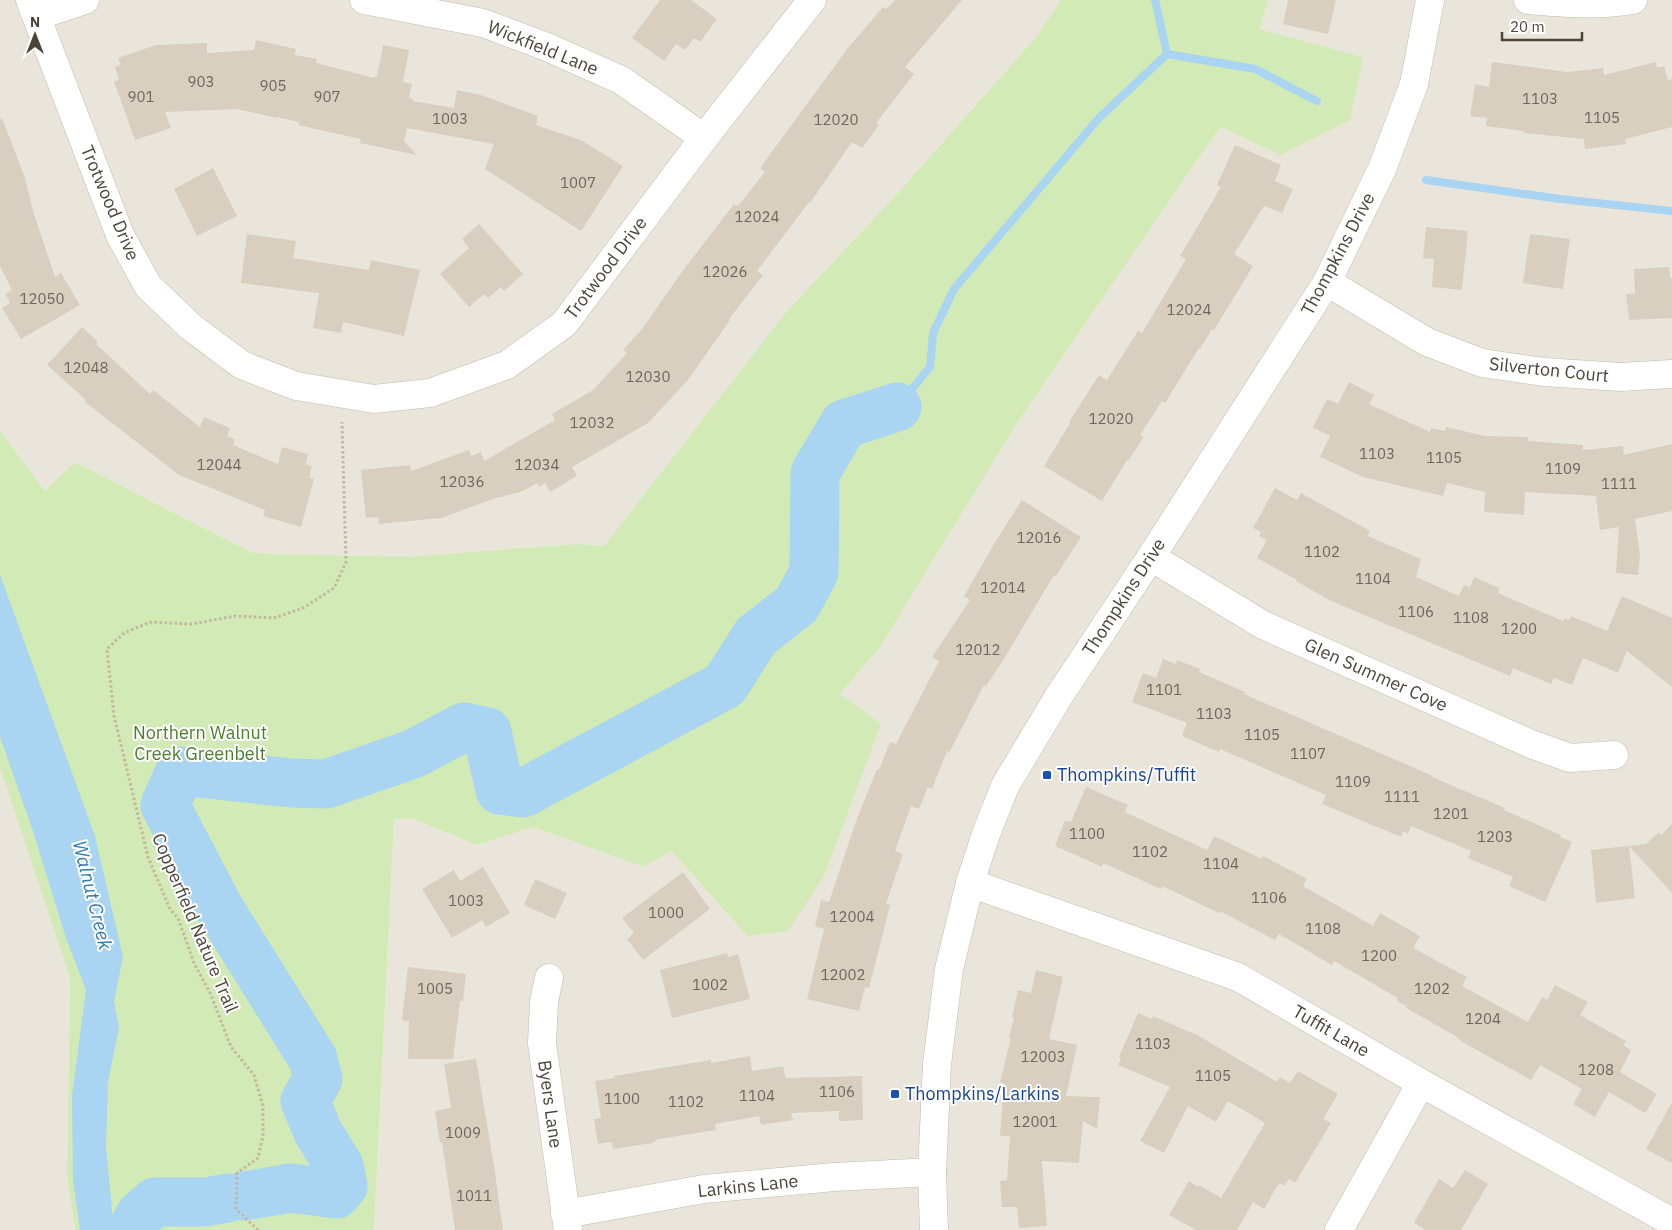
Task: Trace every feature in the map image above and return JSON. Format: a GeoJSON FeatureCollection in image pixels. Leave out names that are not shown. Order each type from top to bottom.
{"type":"FeatureCollection","features":[{"type":"Feature","properties":{"kind":"street"},"geometry":{"type":"LineString","coordinates":[[34,8],[85,0]]}},
{"type":"Feature","properties":{"kind":"street","name":"Wickfield Lane"},"geometry":{"type":"LineString","coordinates":[[364,0],[483,23],[547,47],[621,80],[704,138]]}},
{"type":"Feature","properties":{"kind":"street","name":"Trotwood Drive"},"geometry":{"type":"LineString","coordinates":[[34,8],[120,235],[148,286],[191,327],[242,365],[296,386],[374,399],[430,393],[507,365],[564,324],[704,138],[812,0]]}},
{"type":"Feature","properties":{"kind":"street","name":"Thompkins Drive"},"geometry":{"type":"LineString","coordinates":[[934,1230],[932,1172],[937,1064],[949,969],[970,883],[986,834],[1006,786],[1059,696],[1152,556],[1327,282],[1382,169],[1414,84],[1430,0]]}},
{"type":"Feature","properties":{"kind":"street"},"geometry":{"type":"LineString","coordinates":[[1528,0],[1558,3],[1618,3],[1633,0]]}},
{"type":"Feature","properties":{"kind":"street","name":"Silverton Court"},"geometry":{"type":"LineString","coordinates":[[1327,282],[1427,342],[1482,363],[1544,372],[1621,377],[1672,374]]}},
{"type":"Feature","properties":{"kind":"street","name":"Glen Summer Cove"},"geometry":{"type":"LineString","coordinates":[[1152,556],[1263,625],[1531,744],[1570,758],[1614,755]]}},
{"type":"Feature","properties":{"kind":"street","name":"Tuffit Lane"},"geometry":{"type":"LineString","coordinates":[[970,883],[1238,977],[1421,1083],[1672,1222]]}},
{"type":"Feature","properties":{"kind":"street","name":"Byers Lane"},"geometry":{"type":"LineString","coordinates":[[548,978],[544,1002],[542,1043],[566,1222]]}},
{"type":"Feature","properties":{"kind":"street"},"geometry":{"type":"LineString","coordinates":[[1339,1230],[1421,1083]]}},
{"type":"Feature","properties":{"kind":"street","name":"Larkins Lane"},"geometry":{"type":"LineString","coordinates":[[566,1222],[704,1189],[834,1177],[932,1172]]}},
{"type":"Feature","properties":{"kind":"path","name":"Copperfield Nature Trail"},"geometry":{"type":"LineString","coordinates":[[258,1230],[236,1209],[236,1182],[237,1173],[258,1158],[263,1136],[263,1106],[254,1075],[231,1047],[211,995],[194,963],[178,918],[170,909],[148,857],[114,716],[107,649],[124,633],[152,622],[192,624],[235,616],[274,618],[302,608],[334,588],[346,562],[342,422]]}},
{"type":"Feature","properties":{"kind":"shaded area"},"geometry":{"type":"Polygon","coordinates":[[[0,0],[1061,0],[1037,36],[896,195],[787,311],[604,546],[577,544],[404,557],[252,553],[75,462],[45,491],[0,431],[0,0]]]}},
{"type":"Feature","properties":{"kind":"shaded area"},"geometry":{"type":"Polygon","coordinates":[[[1268,0],[1672,0],[1672,1230],[374,1230],[394,818],[411,818],[477,845],[534,827],[643,867],[672,851],[747,936],[840,694],[880,647],[1019,420],[1220,127],[1280,155],[1363,57],[1260,29],[1268,0]]]}},
{"type":"Feature","properties":{"kind":"shaded area"},"geometry":{"type":"Polygon","coordinates":[[[0,768],[70,978],[67,1177],[75,1230],[0,1230],[0,768]]]}},
{"type":"Feature","properties":{"kind":"green space","name":"Northern Walnut Creek Greenbelt"},"geometry":{"type":"Polygon","coordinates":[[[1061,0],[1268,0],[1260,29],[1363,57],[1350,120],[1280,155],[1220,127],[1019,420],[880,647],[840,694],[881,724],[824,876],[788,931],[747,936],[672,851],[643,867],[534,827],[477,845],[411,818],[394,819],[374,1230],[75,1230],[67,1177],[70,978],[0,768],[0,431],[45,491],[75,462],[252,553],[404,557],[577,544],[604,546],[787,311],[896,195],[1037,36],[1061,0]]]}},
{"type":"Feature","properties":{"kind":"water","name":"Walnut Creek"},"geometry":{"type":"Polygon","coordinates":[[[0,575],[95,836],[123,957],[114,1001],[119,1028],[108,1082],[106,1148],[114,1230],[80,1230],[73,1180],[72,1095],[86,990],[66,938],[33,831],[0,737],[0,575]]]}},
{"type":"Feature","properties":{"kind":"building"},"geometry":{"type":"Polygon","coordinates":[[[660,0],[691,0],[717,19],[700,42],[694,38],[685,50],[676,44],[664,61],[632,38],[660,0]]]}},
{"type":"Feature","properties":{"kind":"building"},"geometry":{"type":"Polygon","coordinates":[[[895,0],[962,0],[905,67],[914,74],[876,123],[879,125],[862,148],[852,142],[810,203],[757,271],[763,275],[729,319],[687,381],[648,423],[572,467],[577,476],[550,492],[545,483],[539,487],[537,483],[523,491],[493,499],[441,518],[379,524],[378,517],[366,518],[361,470],[410,465],[411,471],[469,450],[471,456],[481,452],[484,461],[555,420],[552,414],[593,390],[627,353],[623,350],[642,329],[681,273],[734,204],[738,206],[765,172],[760,168],[848,48],[883,7],[886,9],[895,0]]]}},
{"type":"Feature","properties":{"kind":"building"},"geometry":{"type":"Polygon","coordinates":[[[1288,0],[1336,0],[1328,34],[1283,24],[1288,0]]]}},
{"type":"Feature","properties":{"kind":"building"},"geometry":{"type":"Polygon","coordinates":[[[256,40],[296,49],[295,55],[317,59],[316,63],[374,78],[374,76],[377,77],[383,45],[409,50],[403,82],[412,84],[409,98],[413,99],[413,101],[454,108],[457,90],[481,95],[538,116],[536,125],[581,140],[623,166],[581,231],[485,169],[494,144],[407,128],[404,141],[417,155],[360,143],[361,139],[298,125],[299,122],[280,117],[277,118],[237,109],[165,112],[171,128],[135,140],[114,82],[119,80],[115,67],[121,65],[118,58],[156,45],[207,43],[207,53],[254,50],[256,40]]]}},
{"type":"Feature","properties":{"kind":"building"},"geometry":{"type":"Polygon","coordinates":[[[1492,62],[1567,72],[1603,68],[1604,75],[1656,62],[1657,68],[1664,66],[1668,80],[1672,79],[1672,127],[1625,139],[1626,144],[1585,149],[1584,139],[1523,133],[1524,131],[1486,126],[1487,118],[1470,116],[1475,84],[1489,87],[1492,62]]]}},
{"type":"Feature","properties":{"kind":"building"},"geometry":{"type":"Polygon","coordinates":[[[2,118],[25,178],[33,211],[55,277],[61,273],[80,305],[21,339],[2,308],[10,303],[5,294],[12,290],[0,266],[0,119],[2,118]]]}},
{"type":"Feature","properties":{"kind":"building"},"geometry":{"type":"Polygon","coordinates":[[[1235,145],[1281,165],[1275,181],[1293,189],[1282,213],[1264,206],[1234,254],[1253,266],[1214,330],[1212,329],[1165,403],[1162,401],[1140,435],[1144,437],[1127,460],[1102,501],[1044,466],[1099,375],[1107,380],[1138,331],[1142,333],[1186,259],[1180,256],[1221,187],[1217,185],[1235,145]]]}},
{"type":"Feature","properties":{"kind":"building"},"geometry":{"type":"Polygon","coordinates":[[[213,168],[237,216],[197,236],[174,189],[213,168]]]}},
{"type":"Feature","properties":{"kind":"building"},"geometry":{"type":"Polygon","coordinates":[[[479,224],[523,274],[504,291],[501,287],[488,298],[484,294],[469,307],[440,274],[469,248],[462,239],[479,224]]]}},
{"type":"Feature","properties":{"kind":"building"},"geometry":{"type":"Polygon","coordinates":[[[1426,227],[1468,231],[1462,290],[1432,287],[1434,259],[1423,258],[1426,227]]]}},
{"type":"Feature","properties":{"kind":"building"},"geometry":{"type":"Polygon","coordinates":[[[247,234],[296,241],[293,258],[369,270],[371,260],[420,270],[404,336],[343,322],[341,333],[313,328],[319,293],[241,283],[247,234]]]}},
{"type":"Feature","properties":{"kind":"building"},"geometry":{"type":"Polygon","coordinates":[[[1530,234],[1570,239],[1563,289],[1523,283],[1530,234]]]}},
{"type":"Feature","properties":{"kind":"building"},"geometry":{"type":"Polygon","coordinates":[[[1669,267],[1670,278],[1672,278],[1672,318],[1629,320],[1626,294],[1635,294],[1634,269],[1669,267]]]}},
{"type":"Feature","properties":{"kind":"building"},"geometry":{"type":"Polygon","coordinates":[[[82,327],[98,342],[96,344],[150,394],[153,390],[200,427],[204,417],[230,428],[227,436],[235,439],[233,445],[278,464],[282,447],[308,454],[306,464],[312,466],[309,478],[314,479],[301,527],[263,516],[265,510],[179,475],[85,402],[86,400],[47,365],[82,327]]]}},
{"type":"Feature","properties":{"kind":"building"},"geometry":{"type":"Polygon","coordinates":[[[1349,382],[1374,395],[1369,404],[1430,432],[1431,428],[1445,431],[1446,427],[1485,436],[1528,437],[1528,441],[1583,445],[1583,450],[1623,446],[1624,455],[1672,444],[1672,511],[1635,519],[1640,556],[1638,575],[1616,573],[1619,527],[1600,530],[1596,496],[1525,492],[1524,515],[1484,512],[1485,492],[1447,483],[1443,496],[1363,477],[1320,457],[1330,436],[1313,427],[1327,399],[1338,404],[1349,382]]]}},
{"type":"Feature","properties":{"kind":"building"},"geometry":{"type":"Polygon","coordinates":[[[1275,488],[1297,500],[1301,493],[1370,531],[1368,536],[1421,559],[1416,577],[1459,596],[1464,585],[1470,587],[1474,577],[1500,588],[1498,593],[1563,621],[1565,618],[1569,620],[1571,616],[1607,631],[1622,596],[1672,618],[1672,687],[1627,651],[1618,673],[1583,658],[1572,685],[1554,678],[1551,684],[1513,668],[1510,676],[1331,601],[1257,558],[1267,540],[1259,536],[1261,532],[1253,528],[1275,488]]]}},
{"type":"Feature","properties":{"kind":"building"},"geometry":{"type":"Polygon","coordinates":[[[1022,500],[1081,537],[1056,576],[1054,575],[1004,659],[986,686],[984,685],[949,753],[947,751],[932,789],[928,787],[919,809],[911,806],[895,851],[903,854],[886,904],[890,905],[869,988],[865,987],[859,1011],[807,999],[824,929],[815,926],[821,900],[829,902],[856,821],[877,769],[879,770],[890,742],[896,744],[939,661],[932,657],[970,600],[964,596],[1022,500]]]}},
{"type":"Feature","properties":{"kind":"building"},"geometry":{"type":"Polygon","coordinates":[[[1163,659],[1176,664],[1177,660],[1200,669],[1199,672],[1245,692],[1244,694],[1505,808],[1504,810],[1561,835],[1560,837],[1572,842],[1545,902],[1509,886],[1513,877],[1468,858],[1471,851],[1411,826],[1408,834],[1403,831],[1401,837],[1322,804],[1326,795],[1220,749],[1219,752],[1182,736],[1187,723],[1132,702],[1143,673],[1156,678],[1163,659]]]}},
{"type":"Feature","properties":{"kind":"building"},"geometry":{"type":"Polygon","coordinates":[[[1086,787],[1128,805],[1125,812],[1207,850],[1214,836],[1262,859],[1263,856],[1307,879],[1303,886],[1373,926],[1380,913],[1420,936],[1413,948],[1467,977],[1462,986],[1528,1022],[1542,997],[1547,1000],[1555,985],[1588,1002],[1580,1015],[1626,1041],[1623,1045],[1631,1050],[1620,1072],[1657,1094],[1645,1113],[1609,1092],[1595,1117],[1573,1104],[1582,1089],[1540,1065],[1531,1080],[1406,1008],[1407,1006],[1397,1001],[1398,998],[1334,961],[1332,965],[1279,934],[1275,940],[1220,911],[1219,913],[1162,886],[1161,889],[1103,863],[1102,867],[1055,846],[1065,820],[1071,822],[1086,787]]]}},
{"type":"Feature","properties":{"kind":"building"},"geometry":{"type":"Polygon","coordinates":[[[1672,824],[1672,893],[1629,846],[1635,898],[1596,903],[1591,850],[1646,844],[1659,832],[1661,835],[1672,824]]]}},
{"type":"Feature","properties":{"kind":"building"},"geometry":{"type":"Polygon","coordinates":[[[483,867],[510,913],[486,927],[482,920],[452,938],[422,889],[454,870],[460,881],[483,867]]]}},
{"type":"Feature","properties":{"kind":"building"},"geometry":{"type":"Polygon","coordinates":[[[683,872],[710,909],[643,960],[627,939],[634,933],[622,918],[683,872]]]}},
{"type":"Feature","properties":{"kind":"building"},"geometry":{"type":"Polygon","coordinates":[[[535,879],[567,893],[555,919],[524,905],[535,879]]]}},
{"type":"Feature","properties":{"kind":"building"},"geometry":{"type":"Polygon","coordinates":[[[727,953],[728,957],[738,954],[750,999],[672,1018],[660,970],[727,953]]]}},
{"type":"Feature","properties":{"kind":"building"},"geometry":{"type":"Polygon","coordinates":[[[408,967],[466,974],[463,1001],[460,1001],[453,1059],[408,1059],[409,1021],[402,1020],[408,967]]]}},
{"type":"Feature","properties":{"kind":"building"},"geometry":{"type":"Polygon","coordinates":[[[1036,970],[1063,977],[1049,1039],[1077,1045],[1066,1096],[1100,1097],[1097,1129],[1083,1121],[1079,1163],[1042,1161],[1047,1226],[1019,1228],[1017,1207],[1002,1207],[1000,1181],[1007,1180],[1010,1136],[1000,1136],[1004,1083],[1000,1082],[1011,1038],[1009,1037],[1018,990],[1031,993],[1036,970]]]}},
{"type":"Feature","properties":{"kind":"building"},"geometry":{"type":"Polygon","coordinates":[[[1138,1013],[1152,1019],[1153,1016],[1199,1036],[1277,1082],[1280,1077],[1290,1083],[1298,1071],[1338,1094],[1323,1119],[1331,1123],[1295,1183],[1289,1179],[1284,1186],[1279,1183],[1264,1209],[1253,1202],[1237,1230],[1196,1230],[1169,1215],[1189,1181],[1221,1198],[1265,1123],[1228,1101],[1216,1122],[1188,1106],[1164,1153],[1140,1141],[1170,1087],[1118,1065],[1121,1058],[1119,1057],[1138,1013]]]}},
{"type":"Feature","properties":{"kind":"building"},"geometry":{"type":"Polygon","coordinates":[[[750,1056],[752,1071],[783,1066],[786,1078],[862,1076],[863,1120],[839,1121],[839,1111],[791,1113],[793,1120],[761,1125],[759,1116],[715,1124],[716,1130],[659,1139],[652,1143],[613,1149],[612,1142],[598,1144],[594,1119],[601,1118],[595,1081],[615,1078],[614,1076],[711,1060],[711,1063],[750,1056]]]}},
{"type":"Feature","properties":{"kind":"building"},"geometry":{"type":"Polygon","coordinates":[[[476,1059],[503,1230],[455,1230],[442,1142],[440,1143],[435,1111],[451,1108],[444,1064],[476,1059]]]}},
{"type":"Feature","properties":{"kind":"building"},"geometry":{"type":"Polygon","coordinates":[[[1672,1102],[1672,1163],[1646,1149],[1672,1102]]]}},
{"type":"Feature","properties":{"kind":"building"},"geometry":{"type":"Polygon","coordinates":[[[1465,1170],[1488,1184],[1461,1230],[1425,1230],[1414,1223],[1439,1179],[1453,1188],[1465,1170]]]}},
{"type":"Feature","properties":{"kind":"waterway"},"geometry":{"type":"LineString","coordinates":[[1155,0],[1167,54]]}},
{"type":"Feature","properties":{"kind":"waterway"},"geometry":{"type":"LineString","coordinates":[[897,407],[930,367],[933,333],[954,289],[1099,118],[1167,54],[1255,69],[1317,101]]}},
{"type":"Feature","properties":{"kind":"waterway"},"geometry":{"type":"LineString","coordinates":[[1426,180],[1560,199],[1672,211]]}},
{"type":"Feature","properties":{"kind":"waterway"},"geometry":{"type":"LineString","coordinates":[[244,1196],[291,1188],[336,1194],[343,1186],[339,1166],[318,1132],[305,1101],[318,1079],[313,1059],[219,908],[165,805],[180,771],[291,783],[326,784],[413,754],[464,727],[487,732],[500,790],[523,793],[725,685],[756,636],[797,604],[814,572],[815,473],[844,424],[897,407]]}},
{"type":"Feature","properties":{"kind":"waterway"},"geometry":{"type":"LineString","coordinates":[[132,1230],[141,1214],[155,1202],[206,1202],[227,1198]]}},
{"type":"Feature","properties":{"kind":"place","name":"Thompkins/Tuffit"},"geometry":{"type":"Point","coordinates":[1047,775]}},
{"type":"Feature","properties":{"kind":"place","name":"Thompkins/Larkins"},"geometry":{"type":"Point","coordinates":[895,1094]}}]}
